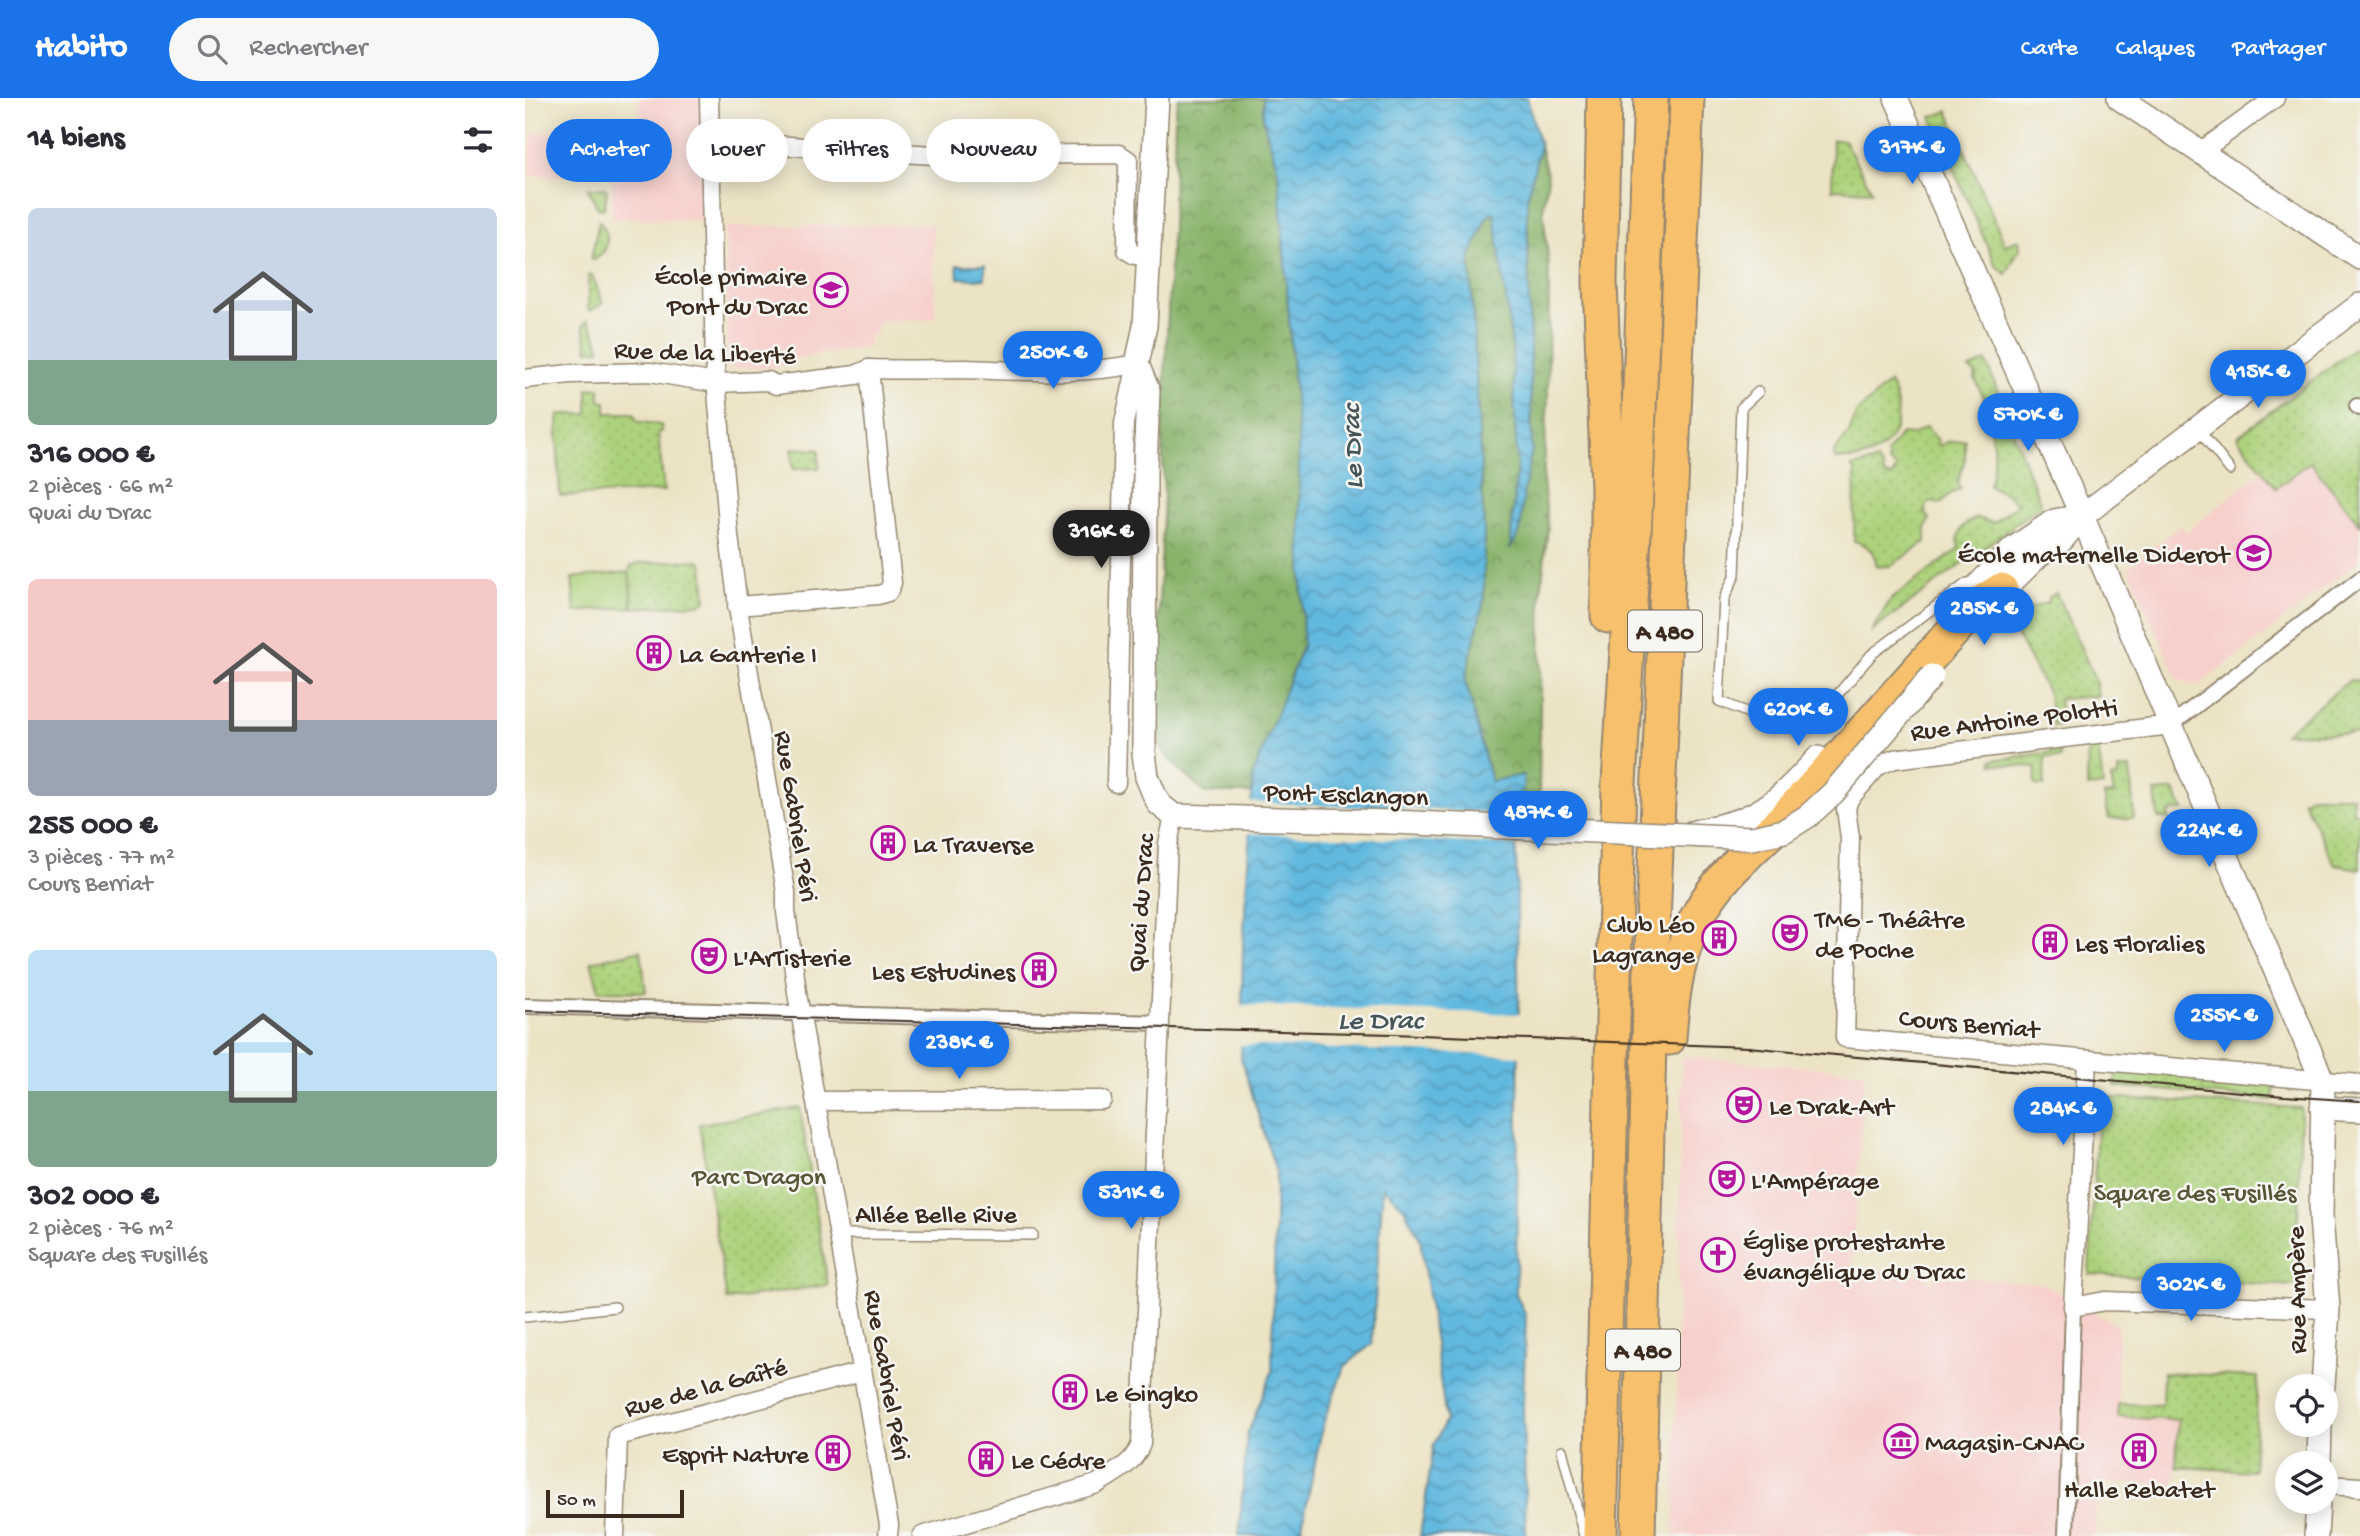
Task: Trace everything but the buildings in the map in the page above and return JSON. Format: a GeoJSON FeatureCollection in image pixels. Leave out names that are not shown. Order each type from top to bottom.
{"type":"FeatureCollection","features":[{"type":"Feature","properties":{"kind":"highway"},"geometry":{"type":"LineString","coordinates":[[1604,98],[1600,282],[1608,488],[1608,702],[1619,783]]}},
{"type":"Feature","properties":{"kind":"highway","name":"A 480"},"geometry":{"type":"LineString","coordinates":[[1600,1536],[1619,783],[1635,517],[1651,98]]}},
{"type":"Feature","properties":{"kind":"highway","name":"A 480"},"geometry":{"type":"LineString","coordinates":[[1638,1536],[1650,995],[1686,98]]}},
{"type":"Feature","properties":{"kind":"highway"},"geometry":{"type":"LineString","coordinates":[[1648,1164],[1664,1101],[1675,978],[1688,935],[1701,909],[1716,887],[1790,812],[1977,605],[2001,590]]}},
{"type":"Feature","properties":{"kind":"street","name":"Rue Gabriel Péri"},"geometry":{"type":"LineString","coordinates":[[709,98],[710,119]]}},
{"type":"Feature","properties":{"kind":"street"},"geometry":{"type":"LineString","coordinates":[[1116,783],[1124,423],[1145,326],[1157,98]]}},
{"type":"Feature","properties":{"kind":"street"},"geometry":{"type":"LineString","coordinates":[[1896,98],[2082,516],[2323,1082]]}},
{"type":"Feature","properties":{"kind":"street"},"geometry":{"type":"LineString","coordinates":[[2119,98],[2360,258]]}},
{"type":"Feature","properties":{"kind":"street"},"geometry":{"type":"LineString","coordinates":[[2200,152],[2275,98]]}},
{"type":"Feature","properties":{"kind":"street"},"geometry":{"type":"LineString","coordinates":[[788,146],[934,155],[1119,154],[1128,160],[1127,250],[1135,255],[1149,255]]}},
{"type":"Feature","properties":{"kind":"street","name":"Rue Gabriel Péri"},"geometry":{"type":"LineString","coordinates":[[712,182],[716,383],[737,606],[786,892],[786,912],[801,1013],[889,1525],[888,1536]]}},
{"type":"Feature","properties":{"kind":"street"},"geometry":{"type":"LineString","coordinates":[[1685,835],[1745,818],[1782,795],[2011,551],[2054,521],[2082,516],[2360,305]]}},
{"type":"Feature","properties":{"kind":"street","name":"Rue de la Liberté"},"geometry":{"type":"LineString","coordinates":[[525,379],[570,374],[650,372],[716,383],[768,382],[776,386],[856,375],[869,369],[965,369],[1102,359],[1137,363]]}},
{"type":"Feature","properties":{"kind":"street","name":"Quai du Drac"},"geometry":{"type":"LineString","coordinates":[[922,1536],[1097,1485],[1136,1457],[1141,1444],[1168,844],[1174,816],[1159,804],[1147,777],[1144,753],[1148,391],[1137,363]]}},
{"type":"Feature","properties":{"kind":"street"},"geometry":{"type":"LineString","coordinates":[[737,606],[878,596],[888,592],[892,583],[869,369]]}},
{"type":"Feature","properties":{"kind":"street","name":"Pont Esclangon"},"geometry":{"type":"LineString","coordinates":[[1174,816],[1752,838],[1784,831],[1833,793],[2001,590],[2040,554],[2062,540],[2082,516]]}},
{"type":"Feature","properties":{"kind":"street"},"geometry":{"type":"LineString","coordinates":[[2171,725],[2360,579]]}},
{"type":"Feature","properties":{"kind":"street","name":"Rue Antoine Polotti"},"geometry":{"type":"LineString","coordinates":[[1845,1038],[1850,838],[1846,809],[1849,799],[1878,766],[1894,760],[2171,725]]}},
{"type":"Feature","properties":{"kind":"street"},"geometry":{"type":"LineString","coordinates":[[525,1006],[1161,1023]]}},
{"type":"Feature","properties":{"kind":"street","name":"Cours Berriat"},"geometry":{"type":"LineString","coordinates":[[1845,1038],[2087,1062],[2360,1084]]}},
{"type":"Feature","properties":{"kind":"street"},"geometry":{"type":"LineString","coordinates":[[2066,1536],[2073,1307],[2087,1062]]}},
{"type":"Feature","properties":{"kind":"street","name":"Rue Ampère"},"geometry":{"type":"LineString","coordinates":[[2323,1082],[2321,1217],[2328,1309],[2324,1374]]}},
{"type":"Feature","properties":{"kind":"street"},"geometry":{"type":"LineString","coordinates":[[816,1101],[1102,1100]]}},
{"type":"Feature","properties":{"kind":"street"},"geometry":{"type":"LineString","coordinates":[[2322,1108],[2360,1110]]}},
{"type":"Feature","properties":{"kind":"street"},"geometry":{"type":"LineString","coordinates":[[2073,1307],[2105,1301],[2328,1309]]}},
{"type":"Feature","properties":{"kind":"street","name":"Rue de la Gaîté"},"geometry":{"type":"LineString","coordinates":[[615,1536],[618,1436],[862,1372]]}},
{"type":"Feature","properties":{"kind":"street"},"geometry":{"type":"LineString","coordinates":[[2338,1486],[2360,1487]]}},
{"type":"Feature","properties":{"kind":"street"},"geometry":{"type":"LineString","coordinates":[[2316,1536],[2317,1514]]}},
{"type":"Feature","properties":{"kind":"lane"},"geometry":{"type":"LineString","coordinates":[[1758,392],[1741,408],[1735,575],[1724,599],[1719,701],[1761,718],[1817,719],[1872,654],[2011,551]]}},
{"type":"Feature","properties":{"kind":"lane"},"geometry":{"type":"LineString","coordinates":[[2198,428],[2230,470]]}},
{"type":"Feature","properties":{"kind":"lane","name":"Allée Belle Rive"},"geometry":{"type":"LineString","coordinates":[[839,1234],[1033,1235]]}},
{"type":"Feature","properties":{"kind":"lane"},"geometry":{"type":"LineString","coordinates":[[525,1317],[615,1307]]}},
{"type":"Feature","properties":{"kind":"lane"},"geometry":{"type":"LineString","coordinates":[[1562,1450],[1584,1536]]}},
{"type":"Feature","properties":{"kind":"shaded area"},"geometry":{"type":"Polygon","coordinates":[[[640,98],[702,98],[703,119],[686,119],[686,182],[704,182],[705,220],[612,218],[611,182],[672,182],[672,119],[638,119],[640,98]]]}},
{"type":"Feature","properties":{"kind":"shaded area"},"geometry":{"type":"Polygon","coordinates":[[[531,133],[546,133],[546,176],[530,176],[531,133]]]}},
{"type":"Feature","properties":{"kind":"shaded area","name":"École primaire Pont du Drac"},"geometry":{"type":"Polygon","coordinates":[[[933,224],[935,319],[878,321],[877,334],[868,335],[869,347],[791,359],[775,368],[728,368],[725,227],[933,224]]]}},
{"type":"Feature","properties":{"kind":"shaded area","name":"École maternelle Diderot"},"geometry":{"type":"Polygon","coordinates":[[[2358,426],[2360,560],[2200,685],[2178,680],[2128,568],[2181,525],[2186,532],[2262,471],[2276,488],[2358,426]]]}},
{"type":"Feature","properties":{"kind":"shaded area"},"geometry":{"type":"Polygon","coordinates":[[[1682,1057],[1865,1072],[1852,1262],[1854,1270],[1926,1274],[1926,1281],[1934,1281],[1935,1275],[2043,1284],[2118,1326],[2118,1417],[2178,1420],[2175,1484],[2098,1482],[2095,1536],[1674,1536],[1682,1057]]]}},
{"type":"Feature","properties":{"kind":"green space"},"geometry":{"type":"Polygon","coordinates":[[[1178,98],[1263,98],[1263,119],[1278,171],[1298,438],[1303,644],[1253,775],[1252,793],[1205,793],[1161,748],[1154,719],[1164,493],[1162,440],[1175,115],[1178,98]]]}},
{"type":"Feature","properties":{"kind":"green space"},"geometry":{"type":"Polygon","coordinates":[[[1948,111],[2005,245],[2019,240],[2020,248],[2006,274],[1996,266],[1931,117],[1948,111]]]}},
{"type":"Feature","properties":{"kind":"green space"},"geometry":{"type":"Polygon","coordinates":[[[1833,140],[1844,140],[1872,191],[1832,189],[1833,140]]]}},
{"type":"Feature","properties":{"kind":"green space"},"geometry":{"type":"Polygon","coordinates":[[[1540,145],[1548,178],[1543,210],[1549,267],[1548,397],[1543,481],[1548,527],[1541,593],[1539,805],[1520,806],[1523,775],[1491,782],[1465,679],[1484,600],[1484,529],[1470,258],[1487,216],[1494,211],[1512,344],[1517,465],[1510,547],[1532,450],[1527,200],[1540,145]]]}},
{"type":"Feature","properties":{"kind":"green space"},"geometry":{"type":"Polygon","coordinates":[[[588,188],[605,188],[607,191],[604,208],[597,207],[588,188]]]}},
{"type":"Feature","properties":{"kind":"green space"},"geometry":{"type":"Polygon","coordinates":[[[599,221],[605,231],[607,243],[602,253],[592,260],[591,259],[599,221]]]}},
{"type":"Feature","properties":{"kind":"green space"},"geometry":{"type":"Polygon","coordinates":[[[588,275],[592,275],[603,303],[590,311],[588,309],[588,275]]]}},
{"type":"Feature","properties":{"kind":"green space"},"geometry":{"type":"Polygon","coordinates":[[[587,320],[600,350],[588,350],[583,325],[587,320]]]}},
{"type":"Feature","properties":{"kind":"green space"},"geometry":{"type":"Polygon","coordinates":[[[2360,344],[2360,524],[2310,462],[2276,488],[2237,437],[2360,344]]]}},
{"type":"Feature","properties":{"kind":"green space"},"geometry":{"type":"Polygon","coordinates":[[[1986,361],[2041,505],[1871,632],[1891,599],[1959,549],[1960,533],[1964,526],[1978,518],[1993,523],[2018,504],[2006,494],[1989,486],[1993,452],[1986,417],[1991,414],[1975,379],[1976,374],[1969,369],[1986,361]]]}},
{"type":"Feature","properties":{"kind":"green space"},"geometry":{"type":"Polygon","coordinates":[[[1889,383],[1898,416],[1891,437],[1876,452],[1864,457],[1835,459],[1834,452],[1849,433],[1857,412],[1889,383]]]}},
{"type":"Feature","properties":{"kind":"green space"},"geometry":{"type":"Polygon","coordinates":[[[600,388],[600,401],[606,402],[606,413],[634,413],[637,421],[661,425],[662,432],[658,432],[664,491],[560,496],[557,435],[559,414],[588,414],[588,389],[600,388]]]}},
{"type":"Feature","properties":{"kind":"green space"},"geometry":{"type":"Polygon","coordinates":[[[1926,427],[1940,446],[1946,442],[1965,440],[1965,458],[1958,482],[1961,489],[1950,494],[1940,504],[1931,502],[1926,506],[1925,513],[1930,519],[1926,528],[1926,542],[1890,566],[1877,567],[1870,550],[1854,541],[1855,470],[1852,467],[1877,461],[1883,468],[1884,475],[1892,477],[1897,468],[1889,463],[1887,453],[1901,434],[1912,435],[1926,427]]]}},
{"type":"Feature","properties":{"kind":"green space"},"geometry":{"type":"Polygon","coordinates":[[[792,448],[819,450],[819,468],[793,469],[792,448]]]}},
{"type":"Feature","properties":{"kind":"green space"},"geometry":{"type":"Polygon","coordinates":[[[699,560],[703,564],[706,601],[700,604],[633,608],[629,572],[631,566],[639,563],[699,560]]]}},
{"type":"Feature","properties":{"kind":"green space"},"geometry":{"type":"Polygon","coordinates":[[[629,572],[632,607],[575,612],[572,578],[629,572]]]}},
{"type":"Feature","properties":{"kind":"green space"},"geometry":{"type":"Polygon","coordinates":[[[2056,593],[2095,679],[2098,696],[2059,699],[2062,724],[2053,726],[2048,693],[2012,627],[2028,609],[2048,603],[2048,597],[2056,593]]]}},
{"type":"Feature","properties":{"kind":"green space"},"geometry":{"type":"Polygon","coordinates":[[[2350,680],[2360,681],[2360,734],[2285,733],[2350,680]]]}},
{"type":"Feature","properties":{"kind":"green space"},"geometry":{"type":"Polygon","coordinates":[[[2098,743],[2103,786],[2087,787],[2088,745],[2098,743]]]}},
{"type":"Feature","properties":{"kind":"green space"},"geometry":{"type":"Polygon","coordinates":[[[2060,751],[2060,758],[2045,757],[2044,786],[2035,785],[2036,767],[1992,764],[1992,760],[2060,751]]]}},
{"type":"Feature","properties":{"kind":"green space"},"geometry":{"type":"Polygon","coordinates":[[[2130,768],[2134,818],[2109,819],[2104,795],[2114,794],[2111,778],[2118,777],[2118,770],[2130,768]]]}},
{"type":"Feature","properties":{"kind":"green space"},"geometry":{"type":"Polygon","coordinates":[[[2174,790],[2183,810],[2169,812],[2169,819],[2158,818],[2155,792],[2174,790]]]}},
{"type":"Feature","properties":{"kind":"green space"},"geometry":{"type":"Polygon","coordinates":[[[2311,796],[2353,796],[2353,812],[2360,812],[2360,869],[2335,865],[2303,800],[2311,796]]]}},
{"type":"Feature","properties":{"kind":"green space"},"geometry":{"type":"Polygon","coordinates":[[[641,950],[646,992],[599,991],[591,962],[641,950]]]}},
{"type":"Feature","properties":{"kind":"green space"},"geometry":{"type":"Polygon","coordinates":[[[2117,1070],[2275,1083],[2273,1100],[2115,1086],[2117,1070]]]}},
{"type":"Feature","properties":{"kind":"green space","name":"Square des Fusillés"},"geometry":{"type":"Polygon","coordinates":[[[2099,1097],[2301,1108],[2296,1286],[2089,1274],[2099,1097]]]}},
{"type":"Feature","properties":{"kind":"green space","name":"Parc Dragon"},"geometry":{"type":"Polygon","coordinates":[[[800,1108],[828,1285],[727,1300],[699,1124],[800,1108]]]}},
{"type":"Feature","properties":{"kind":"green space"},"geometry":{"type":"Polygon","coordinates":[[[2163,1373],[2258,1377],[2253,1471],[2176,1467],[2178,1420],[2118,1417],[2118,1404],[2162,1405],[2163,1373]]]}},
{"type":"Feature","properties":{"kind":"water","name":"Le Drac"},"geometry":{"type":"Polygon","coordinates":[[[1263,98],[1527,98],[1540,145],[1527,200],[1532,450],[1524,490],[1520,532],[1510,549],[1517,465],[1512,344],[1494,212],[1487,217],[1470,258],[1484,529],[1484,600],[1465,679],[1491,781],[1524,775],[1516,850],[1519,1023],[1516,1294],[1526,1316],[1523,1406],[1526,1536],[1420,1536],[1434,1444],[1446,1420],[1420,1239],[1404,1208],[1383,1187],[1372,1344],[1344,1367],[1323,1424],[1300,1536],[1239,1536],[1247,1435],[1272,1372],[1276,1172],[1241,1058],[1243,946],[1253,775],[1303,644],[1298,438],[1278,171],[1263,119],[1263,98]]]}},
{"type":"Feature","properties":{"kind":"water"},"geometry":{"type":"Polygon","coordinates":[[[957,265],[985,265],[985,279],[958,278],[957,265]]]}},
{"type":"Feature","properties":{"kind":"pier"},"geometry":{"type":"Polygon","coordinates":[[[1248,802],[1523,814],[1520,845],[1246,833],[1248,802]]]}},
{"type":"Feature","properties":{"kind":"pier"},"geometry":{"type":"Polygon","coordinates":[[[1238,1005],[1522,1014],[1522,1056],[1238,1045],[1238,1005]]]}},
{"type":"Feature","properties":{"kind":"tram line"},"geometry":{"type":"LineString","coordinates":[[525,1011],[1392,1034],[1748,1047],[2360,1101]]}},
{"type":"Feature","properties":{"kind":"place","name":"École primaire Pont du Drac"},"geometry":{"type":"Point","coordinates":[831,290]}},
{"type":"Feature","properties":{"kind":"place","name":"École maternelle Diderot"},"geometry":{"type":"Point","coordinates":[2254,553]}},
{"type":"Feature","properties":{"kind":"place","name":"La Ganterie I"},"geometry":{"type":"Point","coordinates":[654,653]}},
{"type":"Feature","properties":{"kind":"place","name":"La Traverse"},"geometry":{"type":"Point","coordinates":[888,843]}},
{"type":"Feature","properties":{"kind":"place","name":"TMG - Théâtre de Poche"},"geometry":{"type":"Point","coordinates":[1790,933]}},
{"type":"Feature","properties":{"kind":"place","name":"Club Léo Lagrange"},"geometry":{"type":"Point","coordinates":[1719,938]}},
{"type":"Feature","properties":{"kind":"place","name":"Les Floralies"},"geometry":{"type":"Point","coordinates":[2050,942]}},
{"type":"Feature","properties":{"kind":"place","name":"L'ArTisterie"},"geometry":{"type":"Point","coordinates":[709,956]}},
{"type":"Feature","properties":{"kind":"place","name":"Les Estudines"},"geometry":{"type":"Point","coordinates":[1039,970]}},
{"type":"Feature","properties":{"kind":"place","name":"Le Drak-Art"},"geometry":{"type":"Point","coordinates":[1744,1105]}},
{"type":"Feature","properties":{"kind":"place","name":"L'Ampérage"},"geometry":{"type":"Point","coordinates":[1727,1179]}},
{"type":"Feature","properties":{"kind":"place","name":"Église protestante évangélique du Drac"},"geometry":{"type":"Point","coordinates":[1718,1255]}},
{"type":"Feature","properties":{"kind":"place","name":"Le Gingko"},"geometry":{"type":"Point","coordinates":[1070,1392]}},
{"type":"Feature","properties":{"kind":"place","name":"Magasin-CNAC"},"geometry":{"type":"Point","coordinates":[1901,1441]}},
{"type":"Feature","properties":{"kind":"place","name":"Halle Rebatet"},"geometry":{"type":"Point","coordinates":[2139,1451]}},
{"type":"Feature","properties":{"kind":"place","name":"Esprit Nature"},"geometry":{"type":"Point","coordinates":[833,1453]}},
{"type":"Feature","properties":{"kind":"place","name":"Le Cédre"},"geometry":{"type":"Point","coordinates":[986,1459]}}]}
